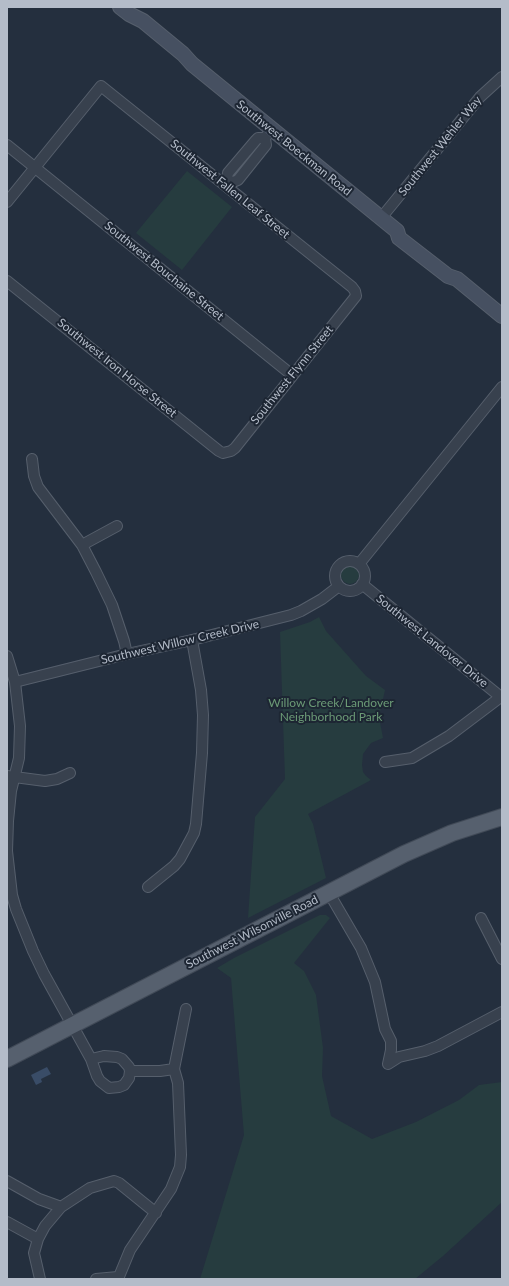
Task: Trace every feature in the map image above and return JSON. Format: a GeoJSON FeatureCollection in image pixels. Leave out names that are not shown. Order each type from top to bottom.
{"type":"FeatureCollection","features":[{"type":"Feature","properties":{"kind":"main road","name":"Southwest Boeckman Road"},"geometry":{"type":"LineString","coordinates":[[125,9],[138,27],[182,64],[192,64],[268,134],[381,218],[397,231],[399,238],[448,276],[457,279],[502,316]]}},
{"type":"Feature","properties":{"kind":"main road","name":"Southwest Wilsonville Road"},"geometry":{"type":"LineString","coordinates":[[7,1059],[386,863],[462,829],[502,816]]}},
{"type":"Feature","properties":{"kind":"street","name":"Southwest Wehler Way"},"geometry":{"type":"LineString","coordinates":[[381,218],[480,97],[502,77]]}},
{"type":"Feature","properties":{"kind":"street","name":"Southwest Fallen Leaf Street"},"geometry":{"type":"LineString","coordinates":[[35,167],[101,86],[352,287],[355,290],[356,296]]}},
{"type":"Feature","properties":{"kind":"street"},"geometry":{"type":"LineString","coordinates":[[226,185],[228,173],[258,138],[268,134]]}},
{"type":"Feature","properties":{"kind":"street","name":"Southwest Bouchaine Street"},"geometry":{"type":"LineString","coordinates":[[7,145],[292,375]]}},
{"type":"Feature","properties":{"kind":"street"},"geometry":{"type":"LineString","coordinates":[[7,202],[35,167]]}},
{"type":"Feature","properties":{"kind":"street","name":"Southwest Iron Horse Street"},"geometry":{"type":"LineString","coordinates":[[7,281],[219,451],[227,453]]}},
{"type":"Feature","properties":{"kind":"street","name":"Southwest Flynn Street"},"geometry":{"type":"LineString","coordinates":[[227,453],[235,448],[356,296]]}},
{"type":"Feature","properties":{"kind":"street"},"geometry":{"type":"LineString","coordinates":[[359,564],[502,387]]}},
{"type":"Feature","properties":{"kind":"street"},"geometry":{"type":"LineString","coordinates":[[32,459],[34,476],[38,487],[82,545],[112,605],[127,654]]}},
{"type":"Feature","properties":{"kind":"street"},"geometry":{"type":"LineString","coordinates":[[82,545],[117,526]]}},
{"type":"Feature","properties":{"kind":"street"},"geometry":{"type":"LineString","coordinates":[[350,561],[359,564],[364,572],[362,584],[356,589],[352,590],[347,590],[339,586],[336,582],[335,572],[340,564],[350,561]]}},
{"type":"Feature","properties":{"kind":"street","name":"Southwest Landover Drive"},"geometry":{"type":"LineString","coordinates":[[362,584],[502,697]]}},
{"type":"Feature","properties":{"kind":"street","name":"Southwest Willow Creek Drive"},"geometry":{"type":"LineString","coordinates":[[15,682],[291,615],[322,599],[339,586]]}},
{"type":"Feature","properties":{"kind":"street"},"geometry":{"type":"LineString","coordinates":[[148,887],[174,866],[180,859],[194,834],[196,824],[202,753],[203,715],[201,690],[192,640]]}},
{"type":"Feature","properties":{"kind":"street"},"geometry":{"type":"LineString","coordinates":[[7,656],[15,682],[20,714],[19,758],[10,776],[7,851],[14,900],[16,909],[36,957],[91,1059],[100,1081],[109,1088],[114,1088],[124,1085],[129,1078],[130,1071],[127,1063],[117,1057],[104,1056],[91,1059]]}},
{"type":"Feature","properties":{"kind":"street"},"geometry":{"type":"LineString","coordinates":[[385,762],[412,758],[449,736],[502,697]]}},
{"type":"Feature","properties":{"kind":"street"},"geometry":{"type":"LineString","coordinates":[[10,776],[45,781],[57,779],[70,773]]}},
{"type":"Feature","properties":{"kind":"street"},"geometry":{"type":"LineString","coordinates":[[322,896],[361,948],[375,982],[385,1029],[391,1041],[388,1064],[399,1057],[425,1051],[438,1046],[502,1012]]}},
{"type":"Feature","properties":{"kind":"street"},"geometry":{"type":"LineString","coordinates":[[481,918],[502,959]]}},
{"type":"Feature","properties":{"kind":"street"},"geometry":{"type":"LineString","coordinates":[[96,1279],[118,1278],[130,1250],[171,1189],[180,1167],[181,1155],[178,1090],[174,1069],[186,1009]]}},
{"type":"Feature","properties":{"kind":"street"},"geometry":{"type":"LineString","coordinates":[[130,1071],[160,1071],[174,1069]]}},
{"type":"Feature","properties":{"kind":"street"},"geometry":{"type":"LineString","coordinates":[[7,1181],[39,1199],[62,1207]]}},
{"type":"Feature","properties":{"kind":"street"},"geometry":{"type":"LineString","coordinates":[[40,1279],[34,1253],[38,1239],[45,1226],[62,1207],[90,1188],[114,1181],[119,1183],[156,1213]]}},
{"type":"Feature","properties":{"kind":"street"},"geometry":{"type":"LineString","coordinates":[[7,1222],[38,1239]]}},
{"type":"Feature","properties":{"kind":"green space"},"geometry":{"type":"Polygon","coordinates":[[[187,171],[232,207],[182,270],[136,233],[187,171]]]}},
{"type":"Feature","properties":{"kind":"green space"},"geometry":{"type":"Polygon","coordinates":[[[350,566],[356,569],[359,575],[356,581],[350,584],[344,581],[341,575],[344,569],[350,566]]]}},
{"type":"Feature","properties":{"kind":"green space","name":"Willow Creek/Landover Neighborhood Park"},"geometry":{"type":"Polygon","coordinates":[[[319,617],[326,631],[366,676],[385,690],[379,717],[383,738],[371,743],[363,754],[363,772],[371,780],[308,814],[313,824],[326,878],[248,918],[255,817],[285,779],[280,632],[310,622],[319,617]]]}},
{"type":"Feature","properties":{"kind":"green space"},"geometry":{"type":"Polygon","coordinates":[[[320,915],[326,915],[330,918],[294,963],[304,971],[316,995],[323,1048],[322,1076],[331,1116],[372,1139],[416,1122],[459,1100],[479,1085],[502,1082],[502,1202],[443,1256],[415,1279],[200,1279],[244,1135],[231,978],[217,968],[320,915]]]}},
{"type":"Feature","properties":{"kind":"water"},"geometry":{"type":"Polygon","coordinates":[[[47,1067],[51,1074],[41,1079],[42,1082],[36,1085],[31,1075],[47,1067]]]}}]}
